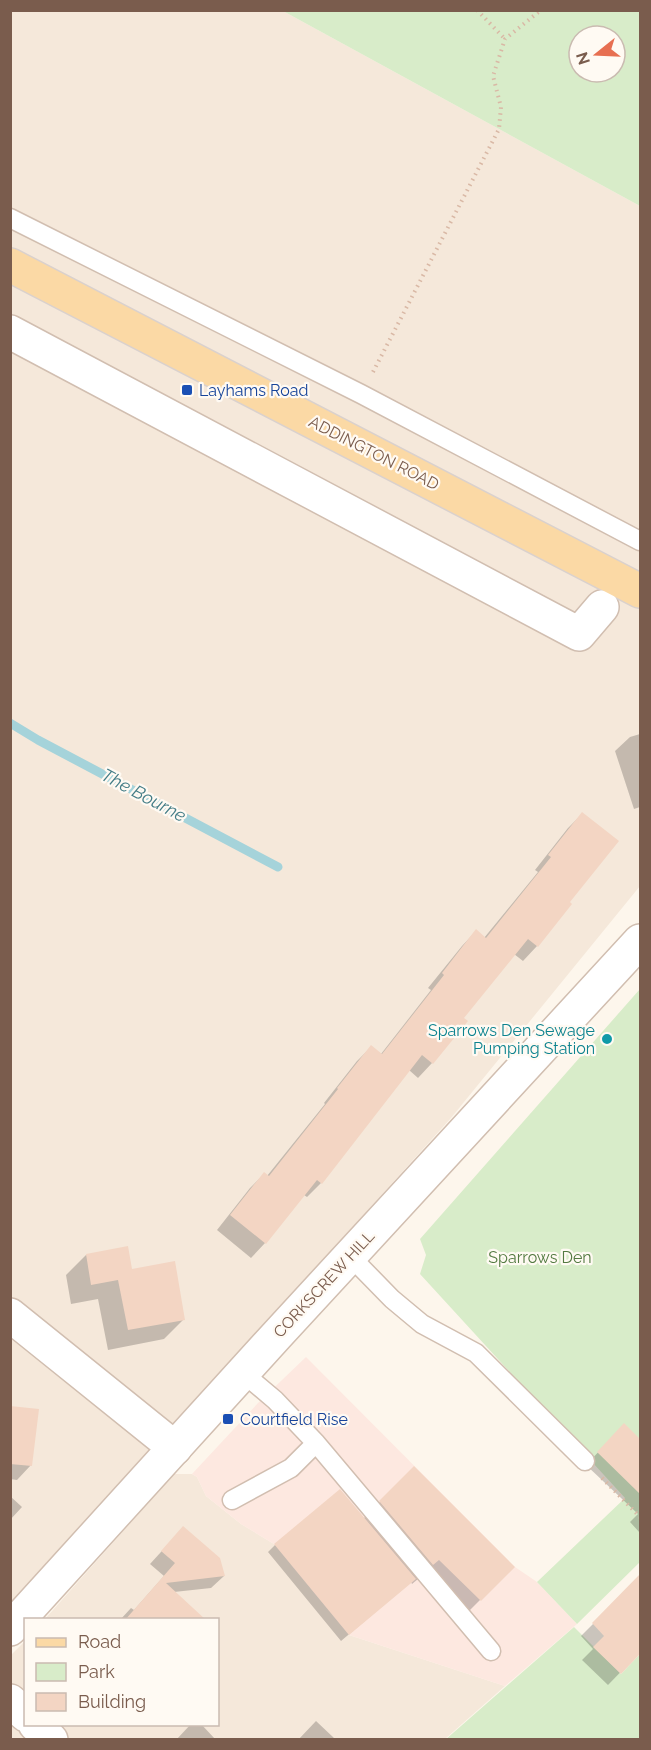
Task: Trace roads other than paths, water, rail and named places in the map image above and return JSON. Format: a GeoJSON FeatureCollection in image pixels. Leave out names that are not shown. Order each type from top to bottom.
{"type":"FeatureCollection","features":[{"type":"Feature","properties":{"kind":"main road","name":"ADDINGTON ROAD"},"geometry":{"type":"LineString","coordinates":[[10,265],[629,585]]}},
{"type":"Feature","properties":{"kind":"street"},"geometry":{"type":"LineString","coordinates":[[10,332],[579,634],[602,607]]}},
{"type":"Feature","properties":{"kind":"street","name":"CORKSCREW HILL"},"geometry":{"type":"LineString","coordinates":[[10,1629],[640,941]]}},
{"type":"Feature","properties":{"kind":"street"},"geometry":{"type":"LineString","coordinates":[[10,1315],[175,1448]]}},
{"type":"Feature","properties":{"kind":"street"},"geometry":{"type":"LineString","coordinates":[[10,1701],[24,1713]]}},
{"type":"Feature","properties":{"kind":"street"},"geometry":{"type":"LineString","coordinates":[[36,1726],[51,1740]]}},
{"type":"Feature","properties":{"kind":"lane"},"geometry":{"type":"LineString","coordinates":[[10,218],[361,394],[640,541]]}},
{"type":"Feature","properties":{"kind":"lane"},"geometry":{"type":"LineString","coordinates":[[602,607],[629,585]]}},
{"type":"Feature","properties":{"kind":"lane"},"geometry":{"type":"LineString","coordinates":[[350,1256],[392,1299],[422,1324],[476,1353],[585,1461]]}},
{"type":"Feature","properties":{"kind":"lane"},"geometry":{"type":"LineString","coordinates":[[243,1372],[275,1400],[316,1443],[491,1651]]}},
{"type":"Feature","properties":{"kind":"lane"},"geometry":{"type":"LineString","coordinates":[[232,1500],[291,1468],[316,1443]]}},
{"type":"Feature","properties":{"kind":"waterway","name":"The Bourne"},"geometry":{"type":"LineString","coordinates":[[10,723],[278,867]]}},
{"type":"Feature","properties":{"kind":"place","name":"Layhams Road"},"geometry":{"type":"Point","coordinates":[187,390]}},
{"type":"Feature","properties":{"kind":"place","name":"Sparrows Den Sewage Pumping Station"},"geometry":{"type":"Point","coordinates":[607,1039]}},
{"type":"Feature","properties":{"kind":"place","name":"Courtfield Rise"},"geometry":{"type":"Point","coordinates":[228,1419]}},
{"type":"Feature","properties":{"kind":"park label","name":"Sparrows Den"},"geometry":{"type":"Point","coordinates":[540,1257]}}]}
